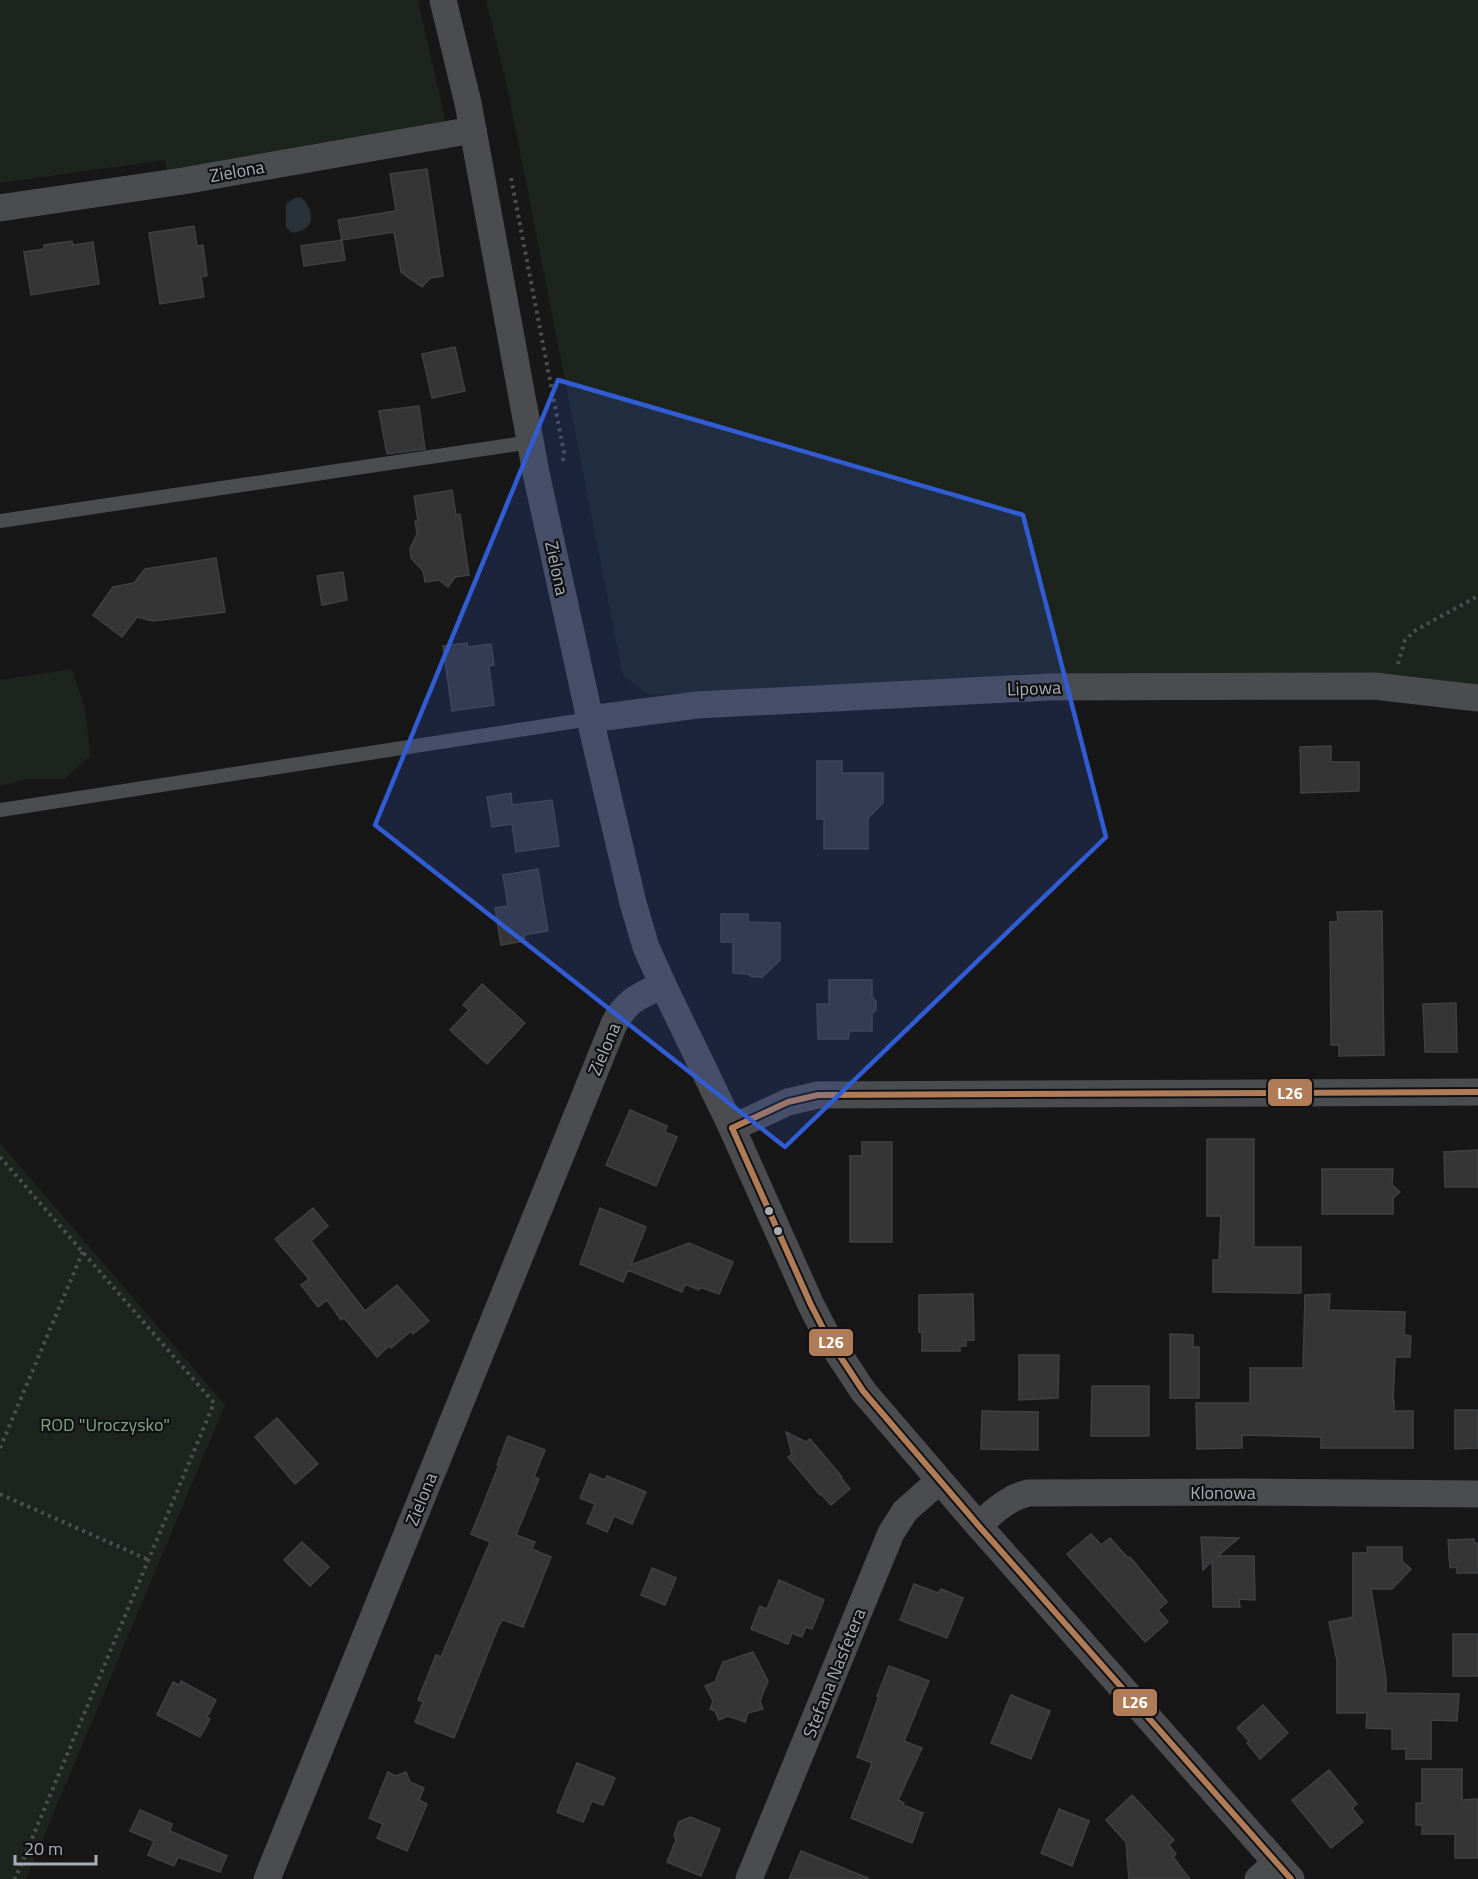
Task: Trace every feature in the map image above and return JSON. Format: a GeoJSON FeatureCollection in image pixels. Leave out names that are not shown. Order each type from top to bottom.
{"type":"FeatureCollection","features":[{"type":"Feature","properties":{"kind":"street","name":"Zielona"},"geometry":{"type":"LineString","coordinates":[[267,1879],[614,1024],[626,1004],[663,985],[646,946],[633,903],[590,719],[531,442],[473,130],[443,0]]}},
{"type":"Feature","properties":{"kind":"street","name":"Zielona"},"geometry":{"type":"LineString","coordinates":[[0,208],[183,181],[473,130]]}},
{"type":"Feature","properties":{"kind":"street","name":"Lipowa"},"geometry":{"type":"LineString","coordinates":[[590,719],[697,705],[1049,687],[1374,686],[1478,698]]}},
{"type":"Feature","properties":{"kind":"street"},"geometry":{"type":"LineString","coordinates":[[663,985],[732,1128],[811,1305],[828,1338],[863,1391],[1275,1874]]}},
{"type":"Feature","properties":{"kind":"street"},"geometry":{"type":"LineString","coordinates":[[732,1128],[788,1102],[818,1095],[1478,1092]]}},
{"type":"Feature","properties":{"kind":"street","name":"Stefana Nasfetera"},"geometry":{"type":"LineString","coordinates":[[749,1879],[891,1533],[905,1511],[939,1481]]}},
{"type":"Feature","properties":{"kind":"street","name":"Klonowa"},"geometry":{"type":"LineString","coordinates":[[978,1525],[1006,1502],[1028,1493],[1478,1494]]}},
{"type":"Feature","properties":{"kind":"lane"},"geometry":{"type":"LineString","coordinates":[[0,521],[531,442]]}},
{"type":"Feature","properties":{"kind":"lane"},"geometry":{"type":"LineString","coordinates":[[0,810],[590,719]]}},
{"type":"Feature","properties":{"kind":"path"},"geometry":{"type":"LineString","coordinates":[[1374,686],[1398,664],[1405,640],[1416,630],[1478,596]]}},
{"type":"Feature","properties":{"kind":"path"},"geometry":{"type":"LineString","coordinates":[[0,1157],[214,1403],[15,1879]]}},
{"type":"Feature","properties":{"kind":"path"},"geometry":{"type":"LineString","coordinates":[[0,1448],[83,1251]]}},
{"type":"Feature","properties":{"kind":"path"},"geometry":{"type":"LineString","coordinates":[[0,1494],[149,1560]]}},
{"type":"Feature","properties":{"kind":"highlighted area"},"geometry":{"type":"Polygon","coordinates":[[[558,380],[1023,515],[1106,837],[785,1147],[375,825],[558,380]]]}},
{"type":"Feature","properties":{"kind":"green space"},"geometry":{"type":"Polygon","coordinates":[[[0,0],[418,0],[447,128],[167,173],[165,160],[0,183],[0,0]]]}},
{"type":"Feature","properties":{"kind":"green space"},"geometry":{"type":"Polygon","coordinates":[[[486,0],[1478,0],[1478,685],[647,694],[623,675],[508,91],[486,0]]]}},
{"type":"Feature","properties":{"kind":"green space"},"geometry":{"type":"Polygon","coordinates":[[[72,669],[86,712],[90,756],[64,779],[27,779],[0,786],[0,680],[72,669]]]}},
{"type":"Feature","properties":{"kind":"green space","name":"ROD \"Uroczysko\""},"geometry":{"type":"Polygon","coordinates":[[[0,1143],[225,1405],[26,1879],[0,1879],[0,1143]]]}},
{"type":"Feature","properties":{"kind":"shaded area"},"geometry":{"type":"Polygon","coordinates":[[[296,197],[302,198],[307,204],[311,220],[305,228],[292,233],[286,227],[286,204],[296,197]]]}},
{"type":"Feature","properties":{"kind":"building"},"geometry":{"type":"Polygon","coordinates":[[[427,169],[443,276],[430,278],[422,287],[401,272],[394,232],[342,240],[338,220],[396,211],[390,174],[427,169]]]}},
{"type":"Feature","properties":{"kind":"building"},"geometry":{"type":"Polygon","coordinates":[[[194,226],[197,246],[203,245],[207,276],[201,277],[204,297],[160,304],[149,233],[194,226]]]}},
{"type":"Feature","properties":{"kind":"building"},"geometry":{"type":"Polygon","coordinates":[[[342,240],[345,260],[304,266],[301,246],[342,240]]]}},
{"type":"Feature","properties":{"kind":"building"},"geometry":{"type":"Polygon","coordinates":[[[72,241],[73,245],[93,242],[99,284],[31,295],[24,252],[44,249],[44,245],[72,241]]]}},
{"type":"Feature","properties":{"kind":"building"},"geometry":{"type":"Polygon","coordinates":[[[455,347],[465,391],[432,398],[422,354],[455,347]]]}},
{"type":"Feature","properties":{"kind":"building"},"geometry":{"type":"Polygon","coordinates":[[[419,406],[425,449],[387,454],[379,411],[419,406]]]}},
{"type":"Feature","properties":{"kind":"building"},"geometry":{"type":"Polygon","coordinates":[[[452,490],[456,515],[460,514],[469,575],[455,577],[448,587],[439,580],[425,582],[423,571],[411,558],[410,549],[417,534],[415,521],[418,521],[414,496],[452,490]]]}},
{"type":"Feature","properties":{"kind":"building"},"geometry":{"type":"Polygon","coordinates":[[[216,558],[225,612],[153,621],[137,617],[122,637],[93,615],[113,587],[134,583],[145,569],[216,558]]]}},
{"type":"Feature","properties":{"kind":"building"},"geometry":{"type":"Polygon","coordinates":[[[343,572],[347,600],[322,605],[317,576],[343,572]]]}},
{"type":"Feature","properties":{"kind":"building"},"geometry":{"type":"Polygon","coordinates":[[[467,643],[468,647],[491,644],[494,665],[489,666],[494,705],[452,711],[443,646],[467,643]]]}},
{"type":"Feature","properties":{"kind":"building"},"geometry":{"type":"Polygon","coordinates":[[[1331,746],[1331,762],[1359,762],[1359,791],[1301,793],[1300,747],[1331,746]]]}},
{"type":"Feature","properties":{"kind":"building"},"geometry":{"type":"Polygon","coordinates":[[[817,761],[842,761],[842,773],[883,773],[883,803],[868,818],[868,849],[824,849],[824,819],[817,819],[817,761]]]}},
{"type":"Feature","properties":{"kind":"building"},"geometry":{"type":"Polygon","coordinates":[[[511,793],[512,805],[552,800],[559,846],[516,852],[512,824],[492,827],[487,797],[511,793]]]}},
{"type":"Feature","properties":{"kind":"building"},"geometry":{"type":"Polygon","coordinates":[[[538,869],[548,931],[524,935],[525,941],[501,945],[495,908],[508,906],[503,875],[538,869]]]}},
{"type":"Feature","properties":{"kind":"building"},"geometry":{"type":"Polygon","coordinates":[[[1382,911],[1384,1055],[1339,1056],[1339,1045],[1331,1045],[1330,922],[1338,922],[1337,912],[1382,911]]]}},
{"type":"Feature","properties":{"kind":"building"},"geometry":{"type":"Polygon","coordinates":[[[721,914],[748,914],[748,922],[780,923],[780,960],[762,977],[733,973],[733,942],[721,942],[721,914]]]}},
{"type":"Feature","properties":{"kind":"building"},"geometry":{"type":"Polygon","coordinates":[[[829,980],[872,980],[872,997],[876,1001],[876,1010],[872,1014],[872,1031],[850,1031],[848,1039],[818,1039],[817,1004],[829,1004],[829,980]]]}},
{"type":"Feature","properties":{"kind":"building"},"geometry":{"type":"Polygon","coordinates":[[[482,984],[525,1023],[487,1064],[450,1030],[469,1010],[463,1005],[482,984]]]}},
{"type":"Feature","properties":{"kind":"building"},"geometry":{"type":"Polygon","coordinates":[[[1456,1003],[1457,1052],[1425,1052],[1423,1004],[1456,1003]]]}},
{"type":"Feature","properties":{"kind":"building"},"geometry":{"type":"Polygon","coordinates":[[[630,1110],[667,1126],[665,1132],[677,1137],[656,1186],[606,1165],[630,1110]]]}},
{"type":"Feature","properties":{"kind":"building"},"geometry":{"type":"Polygon","coordinates":[[[1207,1139],[1254,1139],[1254,1247],[1301,1247],[1301,1293],[1213,1292],[1213,1260],[1219,1260],[1221,1216],[1207,1216],[1207,1139]]]}},
{"type":"Feature","properties":{"kind":"building"},"geometry":{"type":"Polygon","coordinates":[[[862,1142],[892,1142],[892,1242],[850,1242],[850,1156],[862,1156],[862,1142]]]}},
{"type":"Feature","properties":{"kind":"building"},"geometry":{"type":"Polygon","coordinates":[[[1478,1150],[1478,1187],[1445,1187],[1444,1152],[1478,1150]]]}},
{"type":"Feature","properties":{"kind":"building"},"geometry":{"type":"Polygon","coordinates":[[[1322,1169],[1393,1169],[1392,1185],[1400,1192],[1393,1198],[1393,1214],[1322,1214],[1322,1169]]]}},
{"type":"Feature","properties":{"kind":"building"},"geometry":{"type":"Polygon","coordinates":[[[313,1208],[328,1226],[311,1241],[365,1311],[397,1285],[429,1321],[413,1334],[411,1331],[391,1348],[389,1346],[377,1357],[344,1318],[341,1320],[327,1300],[318,1307],[301,1285],[309,1279],[275,1239],[313,1208]]]}},
{"type":"Feature","properties":{"kind":"building"},"geometry":{"type":"Polygon","coordinates":[[[600,1208],[646,1227],[631,1265],[689,1243],[733,1262],[719,1294],[700,1287],[699,1290],[685,1284],[682,1292],[628,1270],[623,1282],[580,1264],[600,1208]]]}},
{"type":"Feature","properties":{"kind":"building"},"geometry":{"type":"Polygon","coordinates":[[[973,1294],[974,1340],[966,1340],[966,1346],[960,1346],[960,1351],[922,1351],[922,1332],[919,1332],[919,1295],[973,1294]]]}},
{"type":"Feature","properties":{"kind":"building"},"geometry":{"type":"Polygon","coordinates":[[[1330,1294],[1329,1310],[1405,1312],[1404,1335],[1411,1336],[1410,1357],[1395,1357],[1393,1401],[1394,1411],[1413,1411],[1413,1448],[1321,1448],[1321,1437],[1242,1435],[1242,1448],[1197,1449],[1196,1403],[1250,1403],[1250,1368],[1303,1368],[1305,1295],[1330,1294]]]}},
{"type":"Feature","properties":{"kind":"building"},"geometry":{"type":"Polygon","coordinates":[[[1170,1334],[1193,1335],[1193,1347],[1199,1347],[1199,1398],[1170,1398],[1170,1334]]]}},
{"type":"Feature","properties":{"kind":"building"},"geometry":{"type":"Polygon","coordinates":[[[1019,1355],[1059,1355],[1058,1398],[1019,1400],[1019,1355]]]}},
{"type":"Feature","properties":{"kind":"building"},"geometry":{"type":"Polygon","coordinates":[[[1092,1386],[1149,1386],[1149,1436],[1091,1436],[1092,1386]]]}},
{"type":"Feature","properties":{"kind":"building"},"geometry":{"type":"Polygon","coordinates":[[[1455,1410],[1478,1410],[1478,1448],[1455,1449],[1455,1410]]]}},
{"type":"Feature","properties":{"kind":"building"},"geometry":{"type":"Polygon","coordinates":[[[982,1411],[1038,1412],[1038,1450],[981,1449],[982,1411]]]}},
{"type":"Feature","properties":{"kind":"building"},"geometry":{"type":"Polygon","coordinates":[[[277,1418],[318,1464],[295,1484],[255,1437],[277,1418]]]}},
{"type":"Feature","properties":{"kind":"building"},"geometry":{"type":"Polygon","coordinates":[[[786,1432],[806,1442],[810,1439],[850,1489],[831,1505],[788,1457],[792,1454],[786,1432]]]}},
{"type":"Feature","properties":{"kind":"building"},"geometry":{"type":"Polygon","coordinates":[[[508,1436],[545,1450],[534,1477],[539,1479],[516,1535],[535,1542],[532,1549],[551,1557],[523,1627],[503,1620],[499,1625],[454,1738],[415,1722],[423,1702],[418,1700],[436,1655],[441,1657],[490,1542],[471,1534],[499,1465],[497,1465],[508,1436]]]}},
{"type":"Feature","properties":{"kind":"building"},"geometry":{"type":"Polygon","coordinates":[[[590,1474],[605,1480],[607,1476],[646,1492],[632,1524],[614,1516],[607,1532],[587,1523],[595,1504],[580,1498],[590,1474]]]}},
{"type":"Feature","properties":{"kind":"building"},"geometry":{"type":"Polygon","coordinates":[[[1091,1534],[1101,1545],[1110,1538],[1128,1558],[1130,1557],[1167,1602],[1158,1610],[1168,1622],[1145,1642],[1067,1554],[1091,1534]]]}},
{"type":"Feature","properties":{"kind":"building"},"geometry":{"type":"Polygon","coordinates":[[[1201,1537],[1239,1538],[1218,1556],[1254,1556],[1255,1600],[1239,1599],[1240,1607],[1213,1607],[1212,1561],[1203,1570],[1201,1537]]]}},
{"type":"Feature","properties":{"kind":"building"},"geometry":{"type":"Polygon","coordinates":[[[1474,1539],[1474,1543],[1478,1543],[1478,1573],[1457,1573],[1457,1567],[1450,1568],[1448,1540],[1474,1539]]]}},
{"type":"Feature","properties":{"kind":"building"},"geometry":{"type":"Polygon","coordinates":[[[302,1542],[329,1567],[310,1586],[284,1560],[302,1542]]]}},
{"type":"Feature","properties":{"kind":"building"},"geometry":{"type":"Polygon","coordinates":[[[1367,1547],[1402,1547],[1402,1561],[1411,1569],[1392,1589],[1371,1589],[1386,1678],[1386,1693],[1459,1694],[1457,1721],[1431,1720],[1431,1759],[1406,1759],[1406,1749],[1392,1749],[1392,1729],[1366,1728],[1367,1713],[1337,1713],[1337,1661],[1329,1622],[1353,1617],[1353,1553],[1368,1553],[1367,1547]]]}},
{"type":"Feature","properties":{"kind":"building"},"geometry":{"type":"Polygon","coordinates":[[[652,1568],[676,1578],[665,1605],[641,1595],[652,1568]]]}},
{"type":"Feature","properties":{"kind":"building"},"geometry":{"type":"Polygon","coordinates":[[[779,1580],[824,1600],[812,1629],[806,1627],[802,1637],[792,1633],[788,1644],[751,1629],[760,1606],[767,1609],[779,1580]]]}},
{"type":"Feature","properties":{"kind":"building"},"geometry":{"type":"Polygon","coordinates":[[[914,1584],[938,1593],[941,1589],[963,1598],[947,1638],[900,1620],[914,1584]]]}},
{"type":"Feature","properties":{"kind":"building"},"geometry":{"type":"Polygon","coordinates":[[[1453,1634],[1478,1634],[1478,1676],[1453,1676],[1453,1634]]]}},
{"type":"Feature","properties":{"kind":"building"},"geometry":{"type":"Polygon","coordinates":[[[753,1652],[768,1681],[760,1701],[763,1709],[748,1713],[745,1722],[728,1716],[719,1720],[715,1711],[710,1709],[713,1701],[705,1686],[715,1682],[723,1662],[753,1652]]]}},
{"type":"Feature","properties":{"kind":"building"},"geometry":{"type":"Polygon","coordinates":[[[889,1666],[929,1681],[904,1741],[922,1748],[898,1800],[904,1803],[903,1805],[923,1813],[912,1843],[851,1818],[872,1763],[857,1757],[889,1666]]]}},
{"type":"Feature","properties":{"kind":"building"},"geometry":{"type":"Polygon","coordinates":[[[181,1681],[216,1700],[207,1717],[210,1719],[200,1737],[157,1715],[173,1682],[179,1685],[181,1681]]]}},
{"type":"Feature","properties":{"kind":"building"},"geometry":{"type":"Polygon","coordinates":[[[1011,1695],[1050,1711],[1031,1759],[991,1743],[1011,1695]]]}},
{"type":"Feature","properties":{"kind":"building"},"geometry":{"type":"Polygon","coordinates":[[[1263,1705],[1288,1733],[1260,1759],[1247,1743],[1249,1741],[1237,1728],[1263,1705]]]}},
{"type":"Feature","properties":{"kind":"building"},"geometry":{"type":"Polygon","coordinates":[[[577,1763],[615,1778],[603,1805],[592,1801],[583,1822],[557,1812],[577,1763]]]}},
{"type":"Feature","properties":{"kind":"building"},"geometry":{"type":"Polygon","coordinates":[[[1422,1769],[1462,1769],[1462,1800],[1478,1799],[1478,1858],[1455,1858],[1455,1834],[1422,1834],[1422,1825],[1416,1825],[1416,1803],[1422,1803],[1422,1769]]]}},
{"type":"Feature","properties":{"kind":"building"},"geometry":{"type":"Polygon","coordinates":[[[1329,1770],[1357,1804],[1352,1808],[1363,1822],[1331,1848],[1292,1800],[1329,1770]]]}},
{"type":"Feature","properties":{"kind":"building"},"geometry":{"type":"Polygon","coordinates":[[[388,1772],[396,1776],[406,1772],[410,1782],[424,1788],[419,1800],[427,1804],[407,1851],[377,1838],[383,1824],[369,1818],[388,1772]]]}},
{"type":"Feature","properties":{"kind":"building"},"geometry":{"type":"Polygon","coordinates":[[[1132,1795],[1174,1840],[1169,1845],[1176,1854],[1173,1857],[1190,1879],[1129,1879],[1126,1842],[1106,1820],[1132,1795]]]}},
{"type":"Feature","properties":{"kind":"building"},"geometry":{"type":"Polygon","coordinates":[[[1059,1809],[1089,1821],[1072,1866],[1041,1853],[1059,1809]]]}},
{"type":"Feature","properties":{"kind":"building"},"geometry":{"type":"Polygon","coordinates":[[[140,1810],[172,1824],[170,1831],[227,1856],[220,1872],[178,1857],[174,1866],[148,1855],[154,1841],[130,1831],[140,1810]]]}},
{"type":"Feature","properties":{"kind":"building"},"geometry":{"type":"Polygon","coordinates":[[[690,1817],[720,1829],[701,1876],[667,1862],[676,1840],[674,1835],[679,1822],[690,1817]]]}},
{"type":"Feature","properties":{"kind":"building"},"geometry":{"type":"Polygon","coordinates":[[[801,1851],[868,1878],[789,1879],[801,1851]]]}},
{"type":"Feature","properties":{"kind":"transit line","name":"L26"},"geometry":{"type":"LineString","coordinates":[[732,1128],[788,1102],[818,1095],[1478,1092]]}},
{"type":"Feature","properties":{"kind":"transit line","name":"L26"},"geometry":{"type":"LineString","coordinates":[[732,1128],[811,1305],[828,1338],[863,1391],[978,1525],[1291,1879]]}}]}
